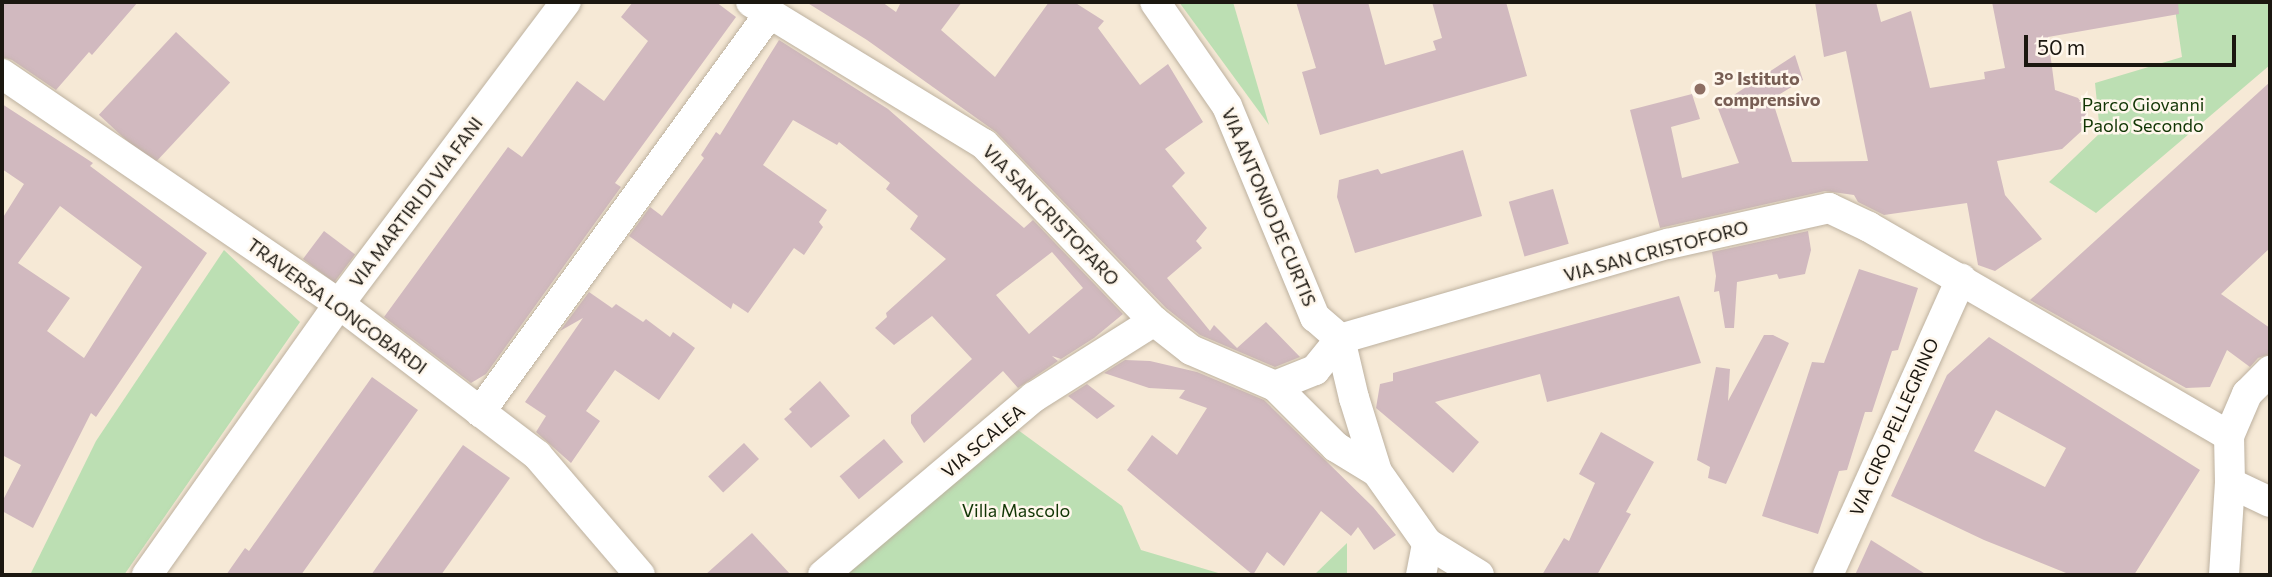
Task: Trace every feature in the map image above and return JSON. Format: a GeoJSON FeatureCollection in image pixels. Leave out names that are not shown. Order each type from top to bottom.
{"type":"FeatureCollection","features":[{"type":"Feature","properties":{"kind":"street","name":"VIA MARTIRI DI VIA FANI"},"geometry":{"type":"LineString","coordinates":[[147,575],[339,304],[566,2]]}},
{"type":"Feature","properties":{"kind":"street","name":"VIA ANTONIO DE CURTIS"},"geometry":{"type":"LineString","coordinates":[[1155,2],[1227,106],[1315,317],[1340,339]]}},
{"type":"Feature","properties":{"kind":"street"},"geometry":{"type":"LineString","coordinates":[[480,412],[760,8]]}},
{"type":"Feature","properties":{"kind":"street","name":"VIA SAN CRISTOFARO"},"geometry":{"type":"LineString","coordinates":[[760,8],[984,144],[1154,321],[1191,350],[1275,386]]}},
{"type":"Feature","properties":{"kind":"street","name":"TRAVERSA LONGOBARDI"},"geometry":{"type":"LineString","coordinates":[[2,74],[339,304],[537,455],[640,575]]}},
{"type":"Feature","properties":{"kind":"street","name":"VIA SAN CRISTOFORO"},"geometry":{"type":"LineString","coordinates":[[1340,339],[1668,244],[1829,208],[1869,227],[1961,279],[2229,436]]}},
{"type":"Feature","properties":{"kind":"street","name":"VIA CIRO PELLEGRINO"},"geometry":{"type":"LineString","coordinates":[[1828,575],[1961,279]]}},
{"type":"Feature","properties":{"kind":"street","name":"VIA SCALEA"},"geometry":{"type":"LineString","coordinates":[[823,575],[1034,397],[1154,321]]}},
{"type":"Feature","properties":{"kind":"street"},"geometry":{"type":"LineString","coordinates":[[1340,339],[1315,370],[1275,386],[1336,447],[1377,472]]}},
{"type":"Feature","properties":{"kind":"street"},"geometry":{"type":"LineString","coordinates":[[1340,339],[1354,398],[1377,472],[1427,543],[1479,575]]}},
{"type":"Feature","properties":{"kind":"street"},"geometry":{"type":"LineString","coordinates":[[2224,575],[2230,483],[2229,436],[2246,394],[2270,371]]}},
{"type":"Feature","properties":{"kind":"street"},"geometry":{"type":"LineString","coordinates":[[2230,483],[2270,502]]}},
{"type":"Feature","properties":{"kind":"street"},"geometry":{"type":"LineString","coordinates":[[1421,575],[1427,543]]}},
{"type":"Feature","properties":{"kind":"green space"},"geometry":{"type":"Polygon","coordinates":[[[1179,2],[1233,2],[1269,125],[1179,2]]]}},
{"type":"Feature","properties":{"kind":"green space","name":"Parco Giovanni Paolo Secondo"},"geometry":{"type":"Polygon","coordinates":[[[2174,2],[2270,2],[2270,65],[2096,213],[2049,182],[2100,133],[2095,83],[2182,57],[2174,2]]]}},
{"type":"Feature","properties":{"kind":"green space"},"geometry":{"type":"Polygon","coordinates":[[[224,250],[300,322],[124,575],[30,575],[96,441],[224,250]]]}},
{"type":"Feature","properties":{"kind":"green space","name":"Villa Mascolo"},"geometry":{"type":"Polygon","coordinates":[[[1014,427],[1122,506],[1141,550],[1225,575],[836,575],[1014,427]]]}},
{"type":"Feature","properties":{"kind":"green space"},"geometry":{"type":"Polygon","coordinates":[[[1347,543],[1347,575],[1314,575],[1347,543]]]}},
{"type":"Feature","properties":{"kind":"building"},"geometry":{"type":"Polygon","coordinates":[[[2,2],[138,2],[92,55],[89,52],[56,90],[12,60],[2,57],[2,2]]]}},
{"type":"Feature","properties":{"kind":"building"},"geometry":{"type":"Polygon","coordinates":[[[633,2],[716,2],[736,17],[615,183],[621,187],[486,374],[471,383],[384,317],[508,147],[522,157],[577,81],[604,101],[648,41],[621,17],[633,2]]]}},
{"type":"Feature","properties":{"kind":"building"},"geometry":{"type":"Polygon","coordinates":[[[806,2],[882,2],[896,12],[901,2],[962,2],[941,30],[995,77],[1049,2],[1074,2],[1104,21],[1098,28],[1140,85],[1168,64],[1203,122],[1165,149],[1185,173],[1172,186],[1207,228],[1196,241],[1202,248],[1167,278],[1210,331],[1214,325],[1237,348],[1266,322],[1300,357],[1275,367],[1200,335],[1166,308],[996,132],[867,40],[806,2]]]}},
{"type":"Feature","properties":{"kind":"building"},"geometry":{"type":"Polygon","coordinates":[[[1296,2],[1368,2],[1385,65],[1436,50],[1433,41],[1442,38],[1432,2],[1506,2],[1527,76],[1320,135],[1302,72],[1316,68],[1296,2]]]}},
{"type":"Feature","properties":{"kind":"building"},"geometry":{"type":"Polygon","coordinates":[[[1815,2],[1876,2],[1881,22],[1911,11],[1930,88],[1985,79],[1984,72],[2005,68],[1992,2],[2178,2],[2179,14],[2048,37],[2055,90],[2078,98],[2088,112],[2087,126],[2062,149],[1997,161],[2005,195],[2042,239],[1995,271],[1978,265],[1967,203],[1884,215],[1858,202],[1854,195],[1825,191],[1660,228],[1630,110],[1692,94],[1700,119],[1671,127],[1682,178],[1739,163],[1717,106],[1795,55],[1803,80],[1772,99],[1792,162],[1868,161],[1846,51],[1824,57],[1815,2]]]}},
{"type":"Feature","properties":{"kind":"building"},"geometry":{"type":"Polygon","coordinates":[[[176,32],[230,82],[153,165],[99,115],[176,32]]]}},
{"type":"Feature","properties":{"kind":"building"},"geometry":{"type":"Polygon","coordinates":[[[779,40],[888,109],[1024,228],[1033,220],[1123,314],[1094,338],[1061,359],[1052,356],[1058,361],[1018,388],[1003,371],[924,443],[911,423],[911,415],[972,359],[932,316],[894,345],[875,328],[887,317],[886,313],[946,259],[910,229],[918,216],[886,189],[890,183],[839,142],[837,145],[793,120],[763,165],[827,210],[819,222],[823,227],[804,255],[794,248],[748,313],[733,303],[731,309],[629,236],[650,207],[662,216],[704,158],[701,155],[716,132],[720,135],[779,40]],[[1052,252],[996,295],[1029,334],[1083,288],[1052,252]]]}},
{"type":"Feature","properties":{"kind":"building"},"geometry":{"type":"Polygon","coordinates":[[[2270,82],[2270,248],[2221,294],[2270,328],[2270,354],[2258,358],[2250,367],[2227,350],[2210,387],[2186,388],[2030,300],[2270,82]]]}},
{"type":"Feature","properties":{"kind":"building"},"geometry":{"type":"Polygon","coordinates":[[[2,104],[93,163],[90,166],[207,253],[96,417],[91,413],[33,528],[2,511],[2,502],[21,465],[2,455],[2,219],[24,184],[2,169],[2,104]],[[60,206],[18,263],[70,298],[47,331],[84,358],[142,267],[60,206]]]}},
{"type":"Feature","properties":{"kind":"building"},"geometry":{"type":"Polygon","coordinates":[[[1463,150],[1482,216],[1355,253],[1337,197],[1339,180],[1378,169],[1381,174],[1463,150]]]}},
{"type":"Feature","properties":{"kind":"building"},"geometry":{"type":"Polygon","coordinates":[[[1553,189],[1569,244],[1524,256],[1509,202],[1553,189]]]}},
{"type":"Feature","properties":{"kind":"building"},"geometry":{"type":"Polygon","coordinates":[[[324,231],[355,254],[334,282],[303,259],[324,231]]]}},
{"type":"Feature","properties":{"kind":"building"},"geometry":{"type":"Polygon","coordinates":[[[1808,231],[1811,250],[1805,274],[1779,279],[1777,274],[1737,282],[1734,328],[1725,328],[1719,291],[1714,292],[1716,276],[1712,252],[1808,231]]]}},
{"type":"Feature","properties":{"kind":"building"},"geometry":{"type":"Polygon","coordinates":[[[1859,269],[1918,288],[1898,350],[1892,351],[1872,412],[1865,412],[1847,470],[1839,471],[1818,534],[1762,516],[1812,362],[1824,363],[1859,269]]]}},
{"type":"Feature","properties":{"kind":"building"},"geometry":{"type":"Polygon","coordinates":[[[589,292],[612,308],[616,304],[643,322],[646,319],[670,337],[673,332],[695,348],[659,400],[615,370],[586,411],[600,421],[571,463],[536,432],[546,416],[525,402],[583,318],[560,331],[589,292]]]}},
{"type":"Feature","properties":{"kind":"building"},"geometry":{"type":"Polygon","coordinates":[[[1679,296],[1701,363],[1547,402],[1540,374],[1435,402],[1479,442],[1453,473],[1376,408],[1380,384],[1393,381],[1393,373],[1679,296]]]}},
{"type":"Feature","properties":{"kind":"building"},"geometry":{"type":"Polygon","coordinates":[[[1764,335],[1773,335],[1789,343],[1726,484],[1708,478],[1710,467],[1697,460],[1716,367],[1730,369],[1728,401],[1764,335]]]}},
{"type":"Feature","properties":{"kind":"building"},"geometry":{"type":"Polygon","coordinates":[[[1989,337],[2200,470],[2134,575],[2071,575],[1984,540],[1891,496],[1947,375],[1989,337]],[[1996,410],[1974,451],[2045,487],[2066,448],[1996,410]]]}},
{"type":"Feature","properties":{"kind":"building"},"geometry":{"type":"Polygon","coordinates":[[[1125,360],[1150,361],[1197,372],[1264,400],[1373,507],[1396,535],[1374,550],[1358,527],[1351,536],[1321,511],[1284,566],[1267,552],[1253,575],[1127,470],[1152,435],[1177,455],[1207,408],[1179,398],[1185,390],[1149,388],[1104,373],[1125,360]]]}},
{"type":"Feature","properties":{"kind":"building"},"geometry":{"type":"Polygon","coordinates":[[[372,377],[418,410],[301,575],[226,575],[245,548],[249,551],[372,377]]]}},
{"type":"Feature","properties":{"kind":"building"},"geometry":{"type":"Polygon","coordinates":[[[820,381],[850,416],[811,448],[784,419],[792,412],[789,409],[820,381]]]}},
{"type":"Feature","properties":{"kind":"building"},"geometry":{"type":"Polygon","coordinates":[[[1087,384],[1115,406],[1097,419],[1068,396],[1087,384]]]}},
{"type":"Feature","properties":{"kind":"building"},"geometry":{"type":"Polygon","coordinates":[[[1601,432],[1654,462],[1626,512],[1631,514],[1597,575],[1542,575],[1564,538],[1569,541],[1595,483],[1579,474],[1601,432]]]}},
{"type":"Feature","properties":{"kind":"building"},"geometry":{"type":"Polygon","coordinates":[[[884,439],[903,462],[859,499],[840,476],[884,439]]]}},
{"type":"Feature","properties":{"kind":"building"},"geometry":{"type":"Polygon","coordinates":[[[744,443],[759,459],[723,493],[708,476],[744,443]]]}},
{"type":"Feature","properties":{"kind":"building"},"geometry":{"type":"Polygon","coordinates":[[[463,445],[510,478],[441,575],[371,575],[463,445]]]}},
{"type":"Feature","properties":{"kind":"building"},"geometry":{"type":"Polygon","coordinates":[[[752,533],[791,575],[705,575],[752,533]]]}},
{"type":"Feature","properties":{"kind":"building"},"geometry":{"type":"Polygon","coordinates":[[[1871,540],[1927,575],[1855,575],[1871,540]]]}},
{"type":"Feature","properties":{"kind":"place","name":"3° Istituto comprensivo"},"geometry":{"type":"Point","coordinates":[1700,89]}}]}
